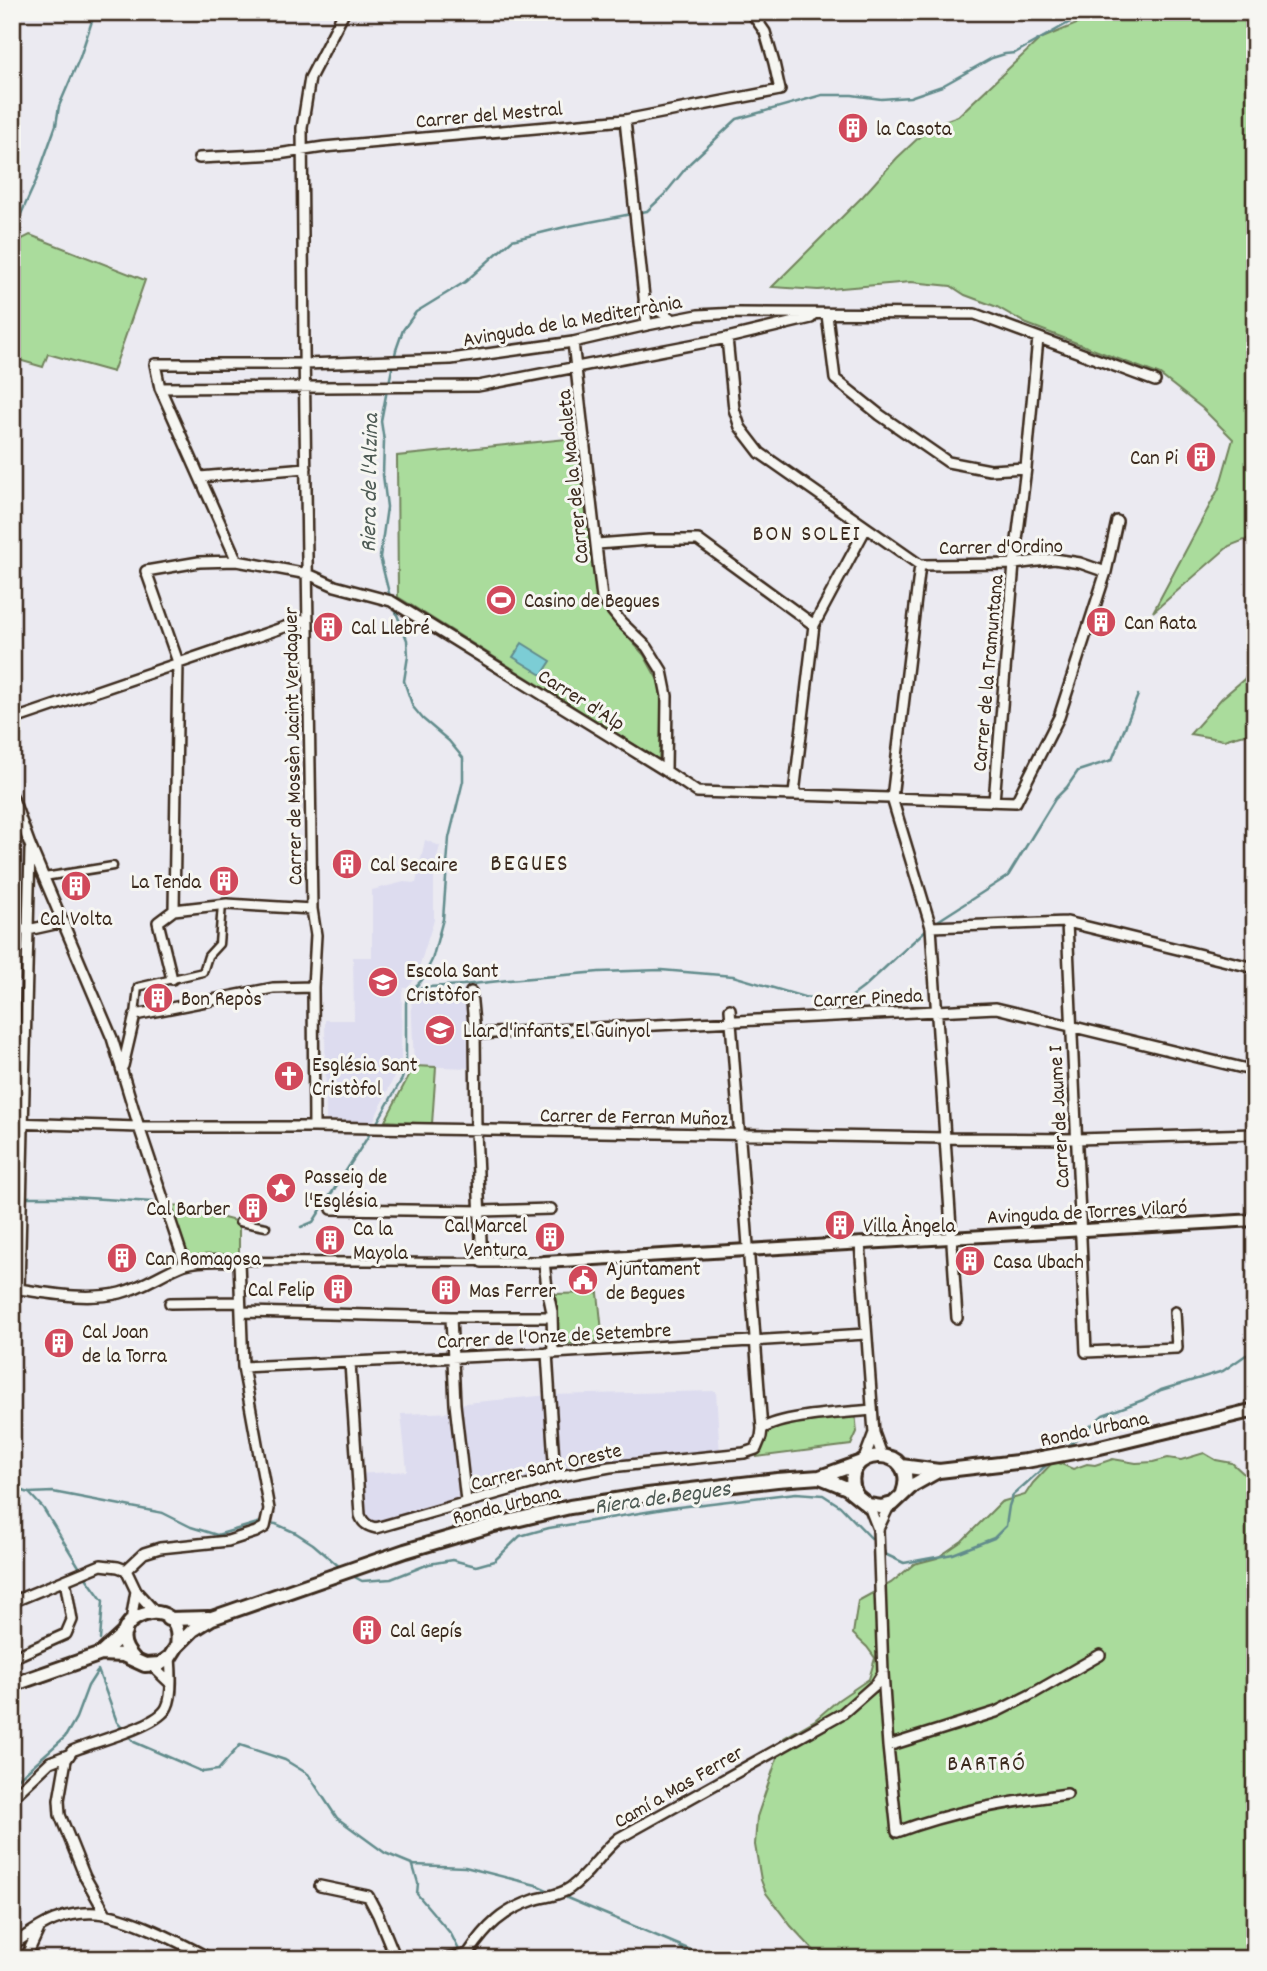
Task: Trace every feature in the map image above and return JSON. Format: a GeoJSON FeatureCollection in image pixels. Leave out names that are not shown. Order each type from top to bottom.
{"type":"FeatureCollection","features":[{"type":"Feature","properties":{"kind":"main road","name":"Ronda Urbana"},"geometry":{"type":"LineString","coordinates":[[151,1665],[160,1664],[193,1630],[212,1618],[359,1566],[489,1526],[570,1507],[707,1487],[820,1477],[882,1455],[901,1466],[939,1471],[1026,1461],[1096,1448],[1255,1410]]}},
{"type":"Feature","properties":{"kind":"main road"},"geometry":{"type":"LineString","coordinates":[[856,1495],[853,1486],[854,1472],[862,1461]]}},
{"type":"Feature","properties":{"kind":"main road"},"geometry":{"type":"LineString","coordinates":[[901,1466],[905,1478],[903,1493]]}},
{"type":"Feature","properties":{"kind":"main road","name":"Ronda Urbana"},"geometry":{"type":"LineString","coordinates":[[889,1506],[913,1485],[939,1471]]}},
{"type":"Feature","properties":{"kind":"main road"},"geometry":{"type":"LineString","coordinates":[[820,1477],[839,1484],[869,1506],[889,1506]]}},
{"type":"Feature","properties":{"kind":"main road","name":"Ronda Urbana"},"geometry":{"type":"LineString","coordinates":[[155,1612],[168,1619],[212,1618]]}},
{"type":"Feature","properties":{"kind":"main road"},"geometry":{"type":"LineString","coordinates":[[101,1654],[142,1614],[155,1612]]}},
{"type":"Feature","properties":{"kind":"main road"},"geometry":{"type":"LineString","coordinates":[[168,1619],[176,1631],[173,1652]]}},
{"type":"Feature","properties":{"kind":"main road"},"geometry":{"type":"LineString","coordinates":[[128,1627],[126,1647],[134,1659]]}},
{"type":"Feature","properties":{"kind":"main road"},"geometry":{"type":"LineString","coordinates":[[12,1685],[101,1654],[123,1656],[151,1665]]}},
{"type":"Feature","properties":{"kind":"street","name":"Carrer de Mossèn Jacint Verdaguer"},"geometry":{"type":"LineString","coordinates":[[314,1127],[313,987],[316,935],[312,909],[302,128],[310,78],[344,12]]}},
{"type":"Feature","properties":{"kind":"street","name":"Carrer del Mestral"},"geometry":{"type":"LineString","coordinates":[[199,158],[278,154],[625,120],[780,90],[765,32],[751,12]]}},
{"type":"Feature","properties":{"kind":"street"},"geometry":{"type":"LineString","coordinates":[[625,120],[647,325]]}},
{"type":"Feature","properties":{"kind":"street"},"geometry":{"type":"LineString","coordinates":[[644,302],[674,320]]}},
{"type":"Feature","properties":{"kind":"street","name":"Avinguda de la Mediterrània"},"geometry":{"type":"LineString","coordinates":[[827,314],[727,338],[478,386],[160,388],[155,365],[451,359],[573,342],[698,316],[737,313],[975,314],[1155,381]]}},
{"type":"Feature","properties":{"kind":"street"},"geometry":{"type":"LineString","coordinates":[[827,314],[835,379],[880,415],[948,462],[990,470],[1026,468]]}},
{"type":"Feature","properties":{"kind":"street","name":"Carrer d'Ordino"},"geometry":{"type":"LineString","coordinates":[[727,338],[734,410],[740,427],[760,453],[920,565],[1014,564],[1054,559],[1080,563],[1106,572]]}},
{"type":"Feature","properties":{"kind":"street","name":"Carrer de la Tramuntana"},"geometry":{"type":"LineString","coordinates":[[994,801],[1014,564],[1038,338]]}},
{"type":"Feature","properties":{"kind":"street","name":"Carrer de la Madaleta"},"geometry":{"type":"LineString","coordinates":[[573,342],[603,598],[621,622],[647,647],[662,671],[667,696],[666,771]]}},
{"type":"Feature","properties":{"kind":"street"},"geometry":{"type":"LineString","coordinates":[[160,388],[237,561]]}},
{"type":"Feature","properties":{"kind":"street"},"geometry":{"type":"LineString","coordinates":[[200,477],[306,468]]}},
{"type":"Feature","properties":{"kind":"street"},"geometry":{"type":"LineString","coordinates":[[1106,572],[1117,522]]}},
{"type":"Feature","properties":{"kind":"street"},"geometry":{"type":"LineString","coordinates":[[794,794],[814,625],[866,528]]}},
{"type":"Feature","properties":{"kind":"street"},"geometry":{"type":"LineString","coordinates":[[597,544],[698,540],[814,625]]}},
{"type":"Feature","properties":{"kind":"street","name":"Carrer d'Alp"},"geometry":{"type":"LineString","coordinates":[[178,662],[146,570],[199,562],[237,561],[308,574],[335,586],[384,599],[402,608],[697,792],[1016,802],[1059,717],[1106,572]]}},
{"type":"Feature","properties":{"kind":"street"},"geometry":{"type":"LineString","coordinates":[[920,565],[892,797],[930,928],[957,1318]]}},
{"type":"Feature","properties":{"kind":"street"},"geometry":{"type":"LineString","coordinates":[[12,720],[308,619]]}},
{"type":"Feature","properties":{"kind":"street"},"geometry":{"type":"LineString","coordinates":[[174,910],[178,662]]}},
{"type":"Feature","properties":{"kind":"street"},"geometry":{"type":"LineString","coordinates":[[12,796],[112,1038],[184,1264]]}},
{"type":"Feature","properties":{"kind":"street"},"geometry":{"type":"LineString","coordinates":[[30,845],[17,1123],[21,1193],[15,1289],[83,1296],[113,1294],[138,1287],[184,1264],[195,1262],[544,1262],[552,1318],[550,1353],[555,1477]]}},
{"type":"Feature","properties":{"kind":"street"},"geometry":{"type":"LineString","coordinates":[[44,877],[113,866]]}},
{"type":"Feature","properties":{"kind":"street"},"geometry":{"type":"LineString","coordinates":[[172,979],[158,922],[174,910],[222,904],[312,909]]}},
{"type":"Feature","properties":{"kind":"street"},"geometry":{"type":"LineString","coordinates":[[122,1068],[135,1016],[138,987],[203,972],[208,957],[219,944],[222,904]]}},
{"type":"Feature","properties":{"kind":"street"},"geometry":{"type":"LineString","coordinates":[[12,930],[28,930],[64,922]]}},
{"type":"Feature","properties":{"kind":"street"},"geometry":{"type":"LineString","coordinates":[[930,928],[1067,922],[1255,968]]}},
{"type":"Feature","properties":{"kind":"street","name":"Carrer de Jaume I"},"geometry":{"type":"LineString","coordinates":[[1067,922],[1086,1352],[1177,1348],[1175,1312]]}},
{"type":"Feature","properties":{"kind":"street"},"geometry":{"type":"LineString","coordinates":[[135,1016],[273,988],[313,987]]}},
{"type":"Feature","properties":{"kind":"street"},"geometry":{"type":"LineString","coordinates":[[471,992],[475,1034],[482,1262]]}},
{"type":"Feature","properties":{"kind":"street","name":"Carrer Pineda"},"geometry":{"type":"LineString","coordinates":[[475,1034],[996,1008],[1255,1071]]}},
{"type":"Feature","properties":{"kind":"street"},"geometry":{"type":"LineString","coordinates":[[730,1009],[762,1429]]}},
{"type":"Feature","properties":{"kind":"street","name":"Carrer de Ferran Muñoz"},"geometry":{"type":"LineString","coordinates":[[17,1123],[944,1138],[1077,1139],[1255,1134]]}},
{"type":"Feature","properties":{"kind":"street"},"geometry":{"type":"LineString","coordinates":[[332,1209],[551,1209]]}},
{"type":"Feature","properties":{"kind":"street","name":"Avinguda de Torres Vilaró"},"geometry":{"type":"LineString","coordinates":[[544,1262],[1255,1220]]}},
{"type":"Feature","properties":{"kind":"street"},"geometry":{"type":"LineString","coordinates":[[239,1222],[266,1227]]}},
{"type":"Feature","properties":{"kind":"street"},"geometry":{"type":"LineString","coordinates":[[860,1243],[874,1433],[882,1455]]}},
{"type":"Feature","properties":{"kind":"street"},"geometry":{"type":"LineString","coordinates":[[127,1570],[144,1553],[160,1548],[228,1541],[265,1527],[269,1509],[243,1367],[239,1261]]}},
{"type":"Feature","properties":{"kind":"street"},"geometry":{"type":"LineString","coordinates":[[170,1303],[452,1317],[552,1318]]}},
{"type":"Feature","properties":{"kind":"street"},"geometry":{"type":"LineString","coordinates":[[452,1317],[455,1404],[466,1501]]}},
{"type":"Feature","properties":{"kind":"street","name":"Carrer de l'Onze de Setembre"},"geometry":{"type":"LineString","coordinates":[[243,1367],[550,1353],[866,1334]]}},
{"type":"Feature","properties":{"kind":"street","name":"Carrer Sant Oreste"},"geometry":{"type":"LineString","coordinates":[[350,1363],[359,1505],[362,1521],[376,1528],[555,1477],[610,1467],[744,1453],[756,1449],[762,1429]]}},
{"type":"Feature","properties":{"kind":"street"},"geometry":{"type":"LineString","coordinates":[[762,1429],[768,1424],[792,1419],[872,1410]]}},
{"type":"Feature","properties":{"kind":"street"},"geometry":{"type":"LineString","coordinates":[[862,1461],[874,1433]]}},
{"type":"Feature","properties":{"kind":"street"},"geometry":{"type":"LineString","coordinates":[[869,1506],[878,1534],[883,1673],[897,1832],[931,1819],[1016,1801],[1067,1794]]}},
{"type":"Feature","properties":{"kind":"street"},"geometry":{"type":"LineString","coordinates":[[878,1534],[889,1506]]}},
{"type":"Feature","properties":{"kind":"street"},"geometry":{"type":"LineString","coordinates":[[12,1602],[101,1565],[127,1570]]}},
{"type":"Feature","properties":{"kind":"street"},"geometry":{"type":"LineString","coordinates":[[127,1570],[136,1591],[155,1612]]}},
{"type":"Feature","properties":{"kind":"street"},"geometry":{"type":"LineString","coordinates":[[12,1658],[66,1634],[72,1620],[65,1580]]}},
{"type":"Feature","properties":{"kind":"street"},"geometry":{"type":"LineString","coordinates":[[128,1627],[135,1606],[136,1591]]}},
{"type":"Feature","properties":{"kind":"street"},"geometry":{"type":"LineString","coordinates":[[12,1798],[50,1762],[78,1748],[149,1723],[165,1712],[171,1693],[173,1652]]}},
{"type":"Feature","properties":{"kind":"street"},"geometry":{"type":"LineString","coordinates":[[888,1746],[996,1712],[1100,1655]]}},
{"type":"Feature","properties":{"kind":"street"},"geometry":{"type":"LineString","coordinates":[[151,1665],[170,1683]]}},
{"type":"Feature","properties":{"kind":"street","name":"Camí a Mas Ferrer"},"geometry":{"type":"LineString","coordinates":[[443,1959],[468,1954],[486,1930],[507,1912],[537,1899],[565,1892],[619,1838],[843,1713],[877,1684],[883,1673]]}},
{"type":"Feature","properties":{"kind":"street"},"geometry":{"type":"LineString","coordinates":[[68,1755],[60,1815],[85,1877],[107,1914]]}},
{"type":"Feature","properties":{"kind":"street"},"geometry":{"type":"LineString","coordinates":[[320,1886],[368,1896],[396,1959]]}},
{"type":"Feature","properties":{"kind":"street"},"geometry":{"type":"LineString","coordinates":[[12,1945],[40,1927],[71,1915],[93,1912],[142,1926],[211,1959]]}},
{"type":"Feature","properties":{"kind":"street"},"geometry":{"type":"LineString","coordinates":[[25,1959],[40,1927]]}},
{"type":"Feature","properties":{"kind":"shaded area","name":"Escola Sant Cristòfor"},"geometry":{"type":"Polygon","coordinates":[[[425,840],[440,846],[434,868],[434,920],[416,977],[402,993],[401,1062],[373,1122],[326,1120],[325,1020],[354,1020],[353,957],[372,957],[372,890],[404,882],[416,883],[425,840]]]}},
{"type":"Feature","properties":{"kind":"shaded area","name":"Llar d'infants El Guinyol"},"geometry":{"type":"Polygon","coordinates":[[[465,989],[469,1068],[414,1066],[411,995],[465,989]]]}},
{"type":"Feature","properties":{"kind":"shaded area"},"geometry":{"type":"Polygon","coordinates":[[[716,1391],[720,1455],[610,1467],[376,1528],[362,1521],[356,1474],[407,1471],[401,1414],[455,1412],[455,1404],[549,1395],[716,1391]]]}},
{"type":"Feature","properties":{"kind":"green space"},"geometry":{"type":"Polygon","coordinates":[[[1097,12],[1246,12],[1255,17],[1255,533],[1250,538],[1229,546],[1153,612],[1219,488],[1233,439],[1202,408],[1160,375],[1027,324],[951,286],[911,282],[818,290],[772,287],[932,125],[958,116],[1040,39],[1089,19],[1097,12]]]}},
{"type":"Feature","properties":{"kind":"green space"},"geometry":{"type":"Polygon","coordinates":[[[30,235],[145,280],[113,372],[48,354],[43,367],[12,358],[12,244],[30,235]]]}},
{"type":"Feature","properties":{"kind":"green space","name":"Casino de Begues"},"geometry":{"type":"Polygon","coordinates":[[[576,438],[598,604],[644,655],[660,684],[662,720],[659,760],[398,597],[397,456],[576,438]]]}},
{"type":"Feature","properties":{"kind":"green space"},"geometry":{"type":"Polygon","coordinates":[[[1255,670],[1255,733],[1224,740],[1190,734],[1222,698],[1255,670]]]}},
{"type":"Feature","properties":{"kind":"green space"},"geometry":{"type":"Polygon","coordinates":[[[414,1066],[436,1067],[432,1124],[385,1121],[414,1066]]]}},
{"type":"Feature","properties":{"kind":"green space"},"geometry":{"type":"Polygon","coordinates":[[[163,1202],[239,1222],[239,1261],[182,1262],[163,1202]]]}},
{"type":"Feature","properties":{"kind":"green space"},"geometry":{"type":"Polygon","coordinates":[[[598,1293],[603,1341],[556,1345],[553,1294],[598,1293]]]}},
{"type":"Feature","properties":{"kind":"green space"},"geometry":{"type":"Polygon","coordinates":[[[855,1412],[857,1432],[851,1445],[757,1457],[756,1449],[762,1429],[855,1412]]]}},
{"type":"Feature","properties":{"kind":"green space"},"geometry":{"type":"Polygon","coordinates":[[[1204,1453],[1216,1460],[1232,1463],[1244,1474],[1255,1491],[1255,1959],[822,1959],[791,1926],[766,1893],[755,1845],[757,1817],[784,1738],[815,1720],[869,1679],[875,1658],[853,1634],[858,1601],[891,1583],[914,1564],[937,1558],[962,1541],[1001,1502],[1025,1495],[1054,1461],[1073,1469],[1113,1459],[1136,1463],[1153,1462],[1168,1458],[1181,1460],[1204,1453]]]}},
{"type":"Feature","properties":{"kind":"water"},"geometry":{"type":"Polygon","coordinates":[[[522,643],[551,661],[542,675],[513,657],[522,643]]]}},
{"type":"Feature","properties":{"kind":"waterway"},"geometry":{"type":"LineString","coordinates":[[12,234],[36,181],[56,125],[59,106],[95,12]]}},
{"type":"Feature","properties":{"kind":"waterway","name":"Riera de l'Alzina"},"geometry":{"type":"LineString","coordinates":[[389,383],[403,330],[416,312],[465,282],[512,240],[647,211],[690,163],[737,119],[822,95],[881,99],[910,97],[942,86],[992,58],[1015,53],[1088,12]]}},
{"type":"Feature","properties":{"kind":"waterway","name":"Riera de l'Alzina"},"geometry":{"type":"LineString","coordinates":[[387,390],[381,421],[387,507],[380,557],[390,597]]}},
{"type":"Feature","properties":{"kind":"waterway","name":"Riera de l'Alzina"},"geometry":{"type":"LineString","coordinates":[[375,1126],[402,1079],[406,1064],[408,994],[422,980],[432,960],[443,919],[449,838],[463,781],[463,758],[413,707],[404,681],[408,656],[407,640],[394,607]]}},
{"type":"Feature","properties":{"kind":"waterway"},"geometry":{"type":"LineString","coordinates":[[933,924],[1008,876],[1055,799],[1078,771],[1112,760],[1138,695]]}},
{"type":"Feature","properties":{"kind":"waterway"},"geometry":{"type":"LineString","coordinates":[[414,990],[599,972],[661,970],[733,976],[804,997],[847,1000],[928,928]]}},
{"type":"Feature","properties":{"kind":"waterway","name":"Riera de l'Alzina"},"geometry":{"type":"LineString","coordinates":[[301,1227],[313,1222],[371,1132]]}},
{"type":"Feature","properties":{"kind":"waterway","name":"Riera de l'Alzina"},"geometry":{"type":"LineString","coordinates":[[24,1197],[153,1202]]}},
{"type":"Feature","properties":{"kind":"waterway","name":"Riera de Begues"},"geometry":{"type":"LineString","coordinates":[[1066,1448],[1103,1415],[1161,1390],[1223,1371],[1246,1355],[1255,1356]]}},
{"type":"Feature","properties":{"kind":"waterway","name":"Riera de Begues"},"geometry":{"type":"LineString","coordinates":[[882,1549],[887,1555],[904,1563],[953,1554],[994,1538],[1006,1526],[1013,1495],[1051,1461]]}},
{"type":"Feature","properties":{"kind":"waterway","name":"Riera de Begues"},"geometry":{"type":"LineString","coordinates":[[12,1487],[29,1493],[53,1492],[163,1513],[191,1527],[217,1535],[261,1522],[276,1524],[313,1544],[341,1568]]}},
{"type":"Feature","properties":{"kind":"waterway","name":"Riera de Begues"},"geometry":{"type":"LineString","coordinates":[[349,1574],[362,1581],[391,1579],[429,1564],[452,1560],[476,1566],[494,1561],[520,1536],[549,1528],[670,1508],[796,1493],[823,1495],[840,1506],[875,1542]]}},
{"type":"Feature","properties":{"kind":"waterway"},"geometry":{"type":"LineString","coordinates":[[30,1494],[43,1508],[81,1570]]}},
{"type":"Feature","properties":{"kind":"waterway"},"geometry":{"type":"LineString","coordinates":[[84,1575],[103,1601],[100,1640]]}},
{"type":"Feature","properties":{"kind":"waterway"},"geometry":{"type":"LineString","coordinates":[[98,1670],[117,1722],[134,1742],[203,1772],[218,1770],[240,1745],[285,1760],[308,1774],[337,1818],[385,1853],[414,1865],[465,1867],[547,1890]]}},
{"type":"Feature","properties":{"kind":"waterway"},"geometry":{"type":"LineString","coordinates":[[12,1784],[65,1737],[97,1672]]}},
{"type":"Feature","properties":{"kind":"waterway"},"geometry":{"type":"LineString","coordinates":[[413,1866],[418,1883],[417,1894],[451,1934],[460,1952]]}},
{"type":"Feature","properties":{"kind":"waterway"},"geometry":{"type":"LineString","coordinates":[[567,1898],[712,1959]]}},
{"type":"Feature","properties":{"kind":"waterway"},"geometry":{"type":"LineString","coordinates":[[680,1947],[693,1959]]}},
{"type":"Feature","properties":{"kind":"place","name":"la Casota"},"geometry":{"type":"Point","coordinates":[853,128]}},
{"type":"Feature","properties":{"kind":"place","name":"Can Pi"},"geometry":{"type":"Point","coordinates":[1201,457]}},
{"type":"Feature","properties":{"kind":"place","name":"Casino de Begues"},"geometry":{"type":"Point","coordinates":[501,600]}},
{"type":"Feature","properties":{"kind":"place","name":"Can Rata"},"geometry":{"type":"Point","coordinates":[1101,622]}},
{"type":"Feature","properties":{"kind":"place","name":"Cal Llebré"},"geometry":{"type":"Point","coordinates":[328,627]}},
{"type":"Feature","properties":{"kind":"place","name":"Cal Secaire"},"geometry":{"type":"Point","coordinates":[347,864]}},
{"type":"Feature","properties":{"kind":"place","name":"La Tenda"},"geometry":{"type":"Point","coordinates":[224,881]}},
{"type":"Feature","properties":{"kind":"place","name":"Cal Volta"},"geometry":{"type":"Point","coordinates":[76,886]}},
{"type":"Feature","properties":{"kind":"place","name":"Escola Sant Cristòfor"},"geometry":{"type":"Point","coordinates":[383,982]}},
{"type":"Feature","properties":{"kind":"place","name":"Bon Repòs"},"geometry":{"type":"Point","coordinates":[158,998]}},
{"type":"Feature","properties":{"kind":"place","name":"Llar d'infants El Guinyol"},"geometry":{"type":"Point","coordinates":[440,1030]}},
{"type":"Feature","properties":{"kind":"place","name":"Església Sant Cristòfol"},"geometry":{"type":"Point","coordinates":[289,1076]}},
{"type":"Feature","properties":{"kind":"place","name":"Passeig de l'Església"},"geometry":{"type":"Point","coordinates":[281,1188]}},
{"type":"Feature","properties":{"kind":"place","name":"Cal Barber"},"geometry":{"type":"Point","coordinates":[253,1208]}},
{"type":"Feature","properties":{"kind":"place","name":"Villa Àngela"},"geometry":{"type":"Point","coordinates":[840,1225]}},
{"type":"Feature","properties":{"kind":"place","name":"Cal Marcel Ventura"},"geometry":{"type":"Point","coordinates":[550,1237]}},
{"type":"Feature","properties":{"kind":"place","name":"Ca la Mayola"},"geometry":{"type":"Point","coordinates":[330,1240]}},
{"type":"Feature","properties":{"kind":"place","name":"Can Romagosa"},"geometry":{"type":"Point","coordinates":[122,1258]}},
{"type":"Feature","properties":{"kind":"place","name":"Casa Ubach"},"geometry":{"type":"Point","coordinates":[970,1261]}},
{"type":"Feature","properties":{"kind":"place","name":"Ajuntament de Begues"},"geometry":{"type":"Point","coordinates":[583,1280]}},
{"type":"Feature","properties":{"kind":"place","name":"Cal Felip"},"geometry":{"type":"Point","coordinates":[338,1289]}},
{"type":"Feature","properties":{"kind":"place","name":"Mas Ferrer"},"geometry":{"type":"Point","coordinates":[446,1290]}},
{"type":"Feature","properties":{"kind":"place","name":"Cal Joan de la Torra"},"geometry":{"type":"Point","coordinates":[59,1343]}},
{"type":"Feature","properties":{"kind":"place","name":"Cal Gepís"},"geometry":{"type":"Point","coordinates":[367,1630]}},
{"type":"Feature","properties":{"kind":"district","name":"BON SOLEI"},"geometry":{"type":"Point","coordinates":[807,532]}},
{"type":"Feature","properties":{"kind":"district","name":"BEGUES"},"geometry":{"type":"Point","coordinates":[530,862]}},
{"type":"Feature","properties":{"kind":"district","name":"BARTRÓ"},"geometry":{"type":"Point","coordinates":[987,1762]}}]}
